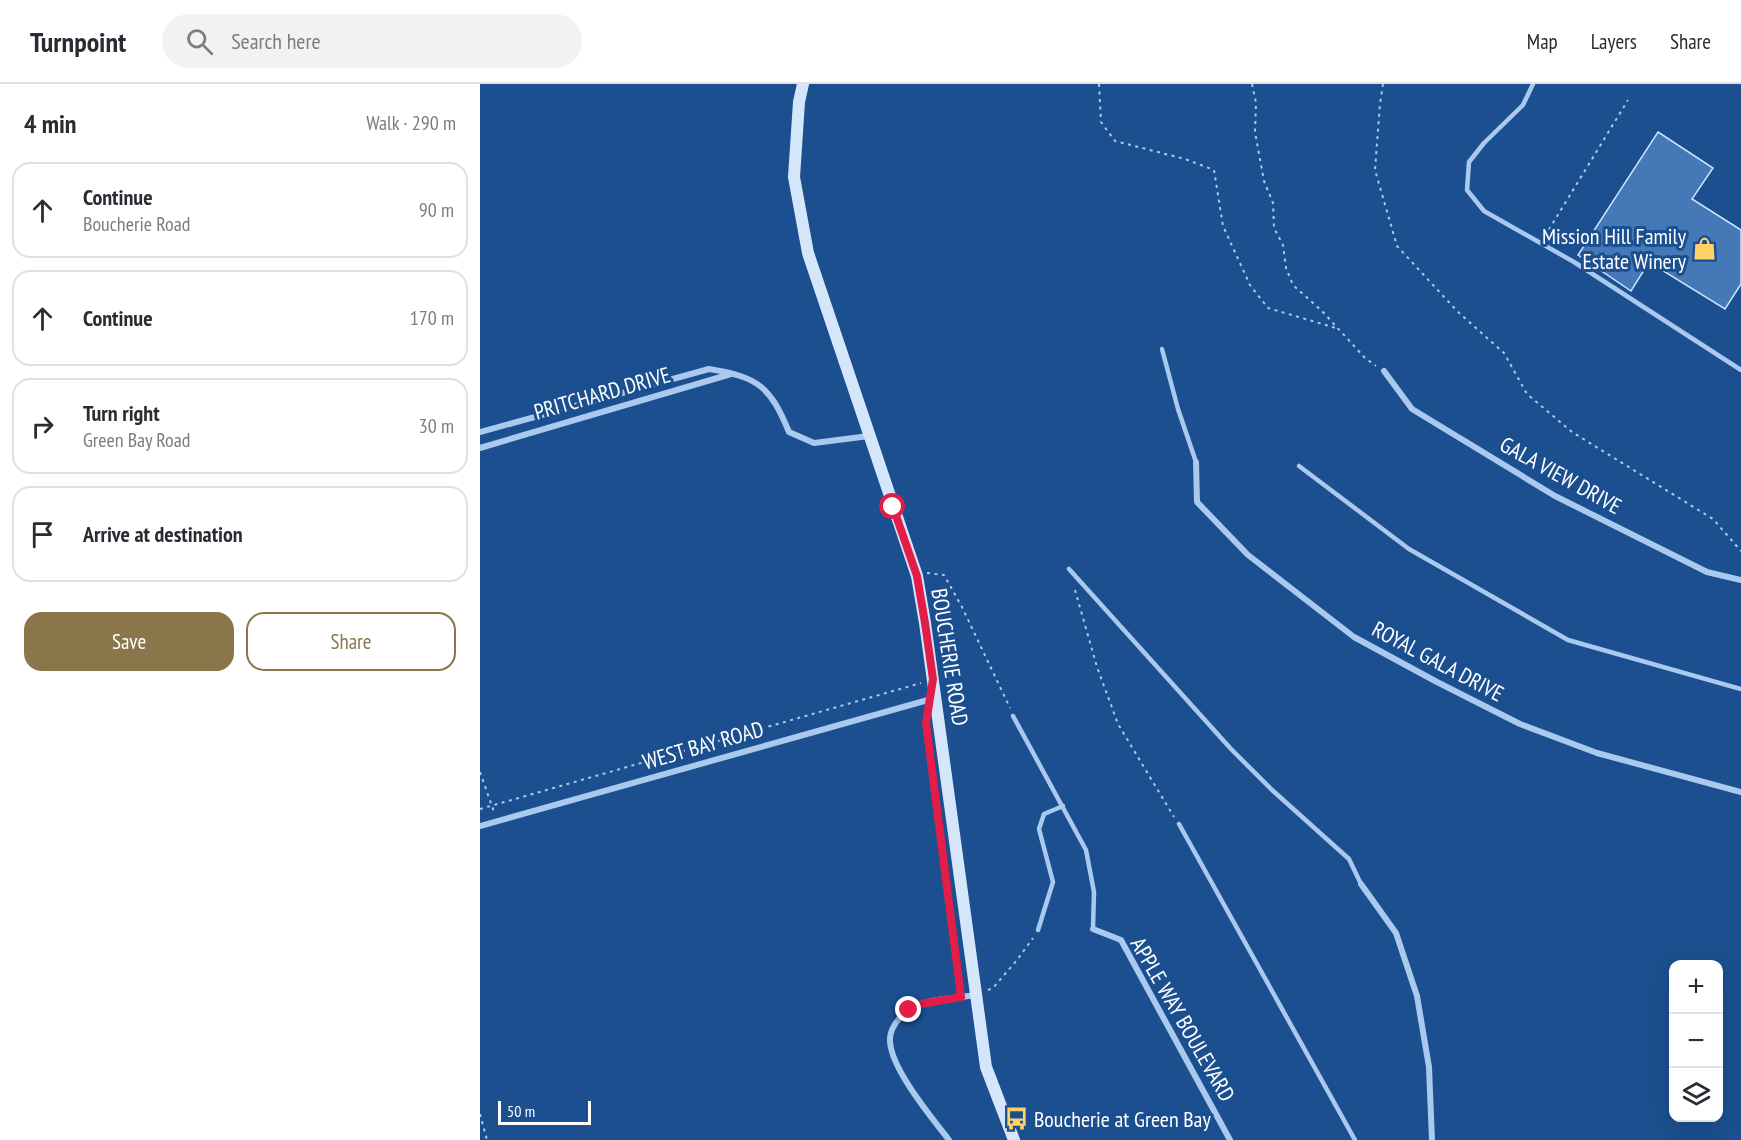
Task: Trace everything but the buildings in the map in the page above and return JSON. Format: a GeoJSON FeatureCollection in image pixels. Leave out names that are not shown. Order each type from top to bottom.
{"type":"FeatureCollection","features":[{"type":"Feature","properties":{"kind":"main road","name":"BOUCHERIE ROAD"},"geometry":{"type":"LineString","coordinates":[[803,84],[799,102],[794,177],[808,253],[917,576],[936,698],[986,1067],[1014,1140]]}},
{"type":"Feature","properties":{"kind":"street","name":"PRITCHARD DRIVE"},"geometry":{"type":"LineString","coordinates":[[480,432],[709,369],[735,373],[761,385],[778,406],[789,432],[814,443],[869,436]]}},
{"type":"Feature","properties":{"kind":"street","name":"GALA VIEW DRIVE"},"geometry":{"type":"LineString","coordinates":[[1384,371],[1412,409],[1555,496],[1707,572],[1741,580]]}},
{"type":"Feature","properties":{"kind":"street","name":"PRITCHARD DRIVE"},"geometry":{"type":"LineString","coordinates":[[480,448],[735,373]]}},
{"type":"Feature","properties":{"kind":"street","name":"ROYAL GALA DRIVE"},"geometry":{"type":"LineString","coordinates":[[1196,462],[1197,502],[1248,555],[1354,637],[1520,724],[1597,753],[1741,792]]}},
{"type":"Feature","properties":{"kind":"street","name":"WEST BAY ROAD"},"geometry":{"type":"LineString","coordinates":[[480,826],[936,698]]}},
{"type":"Feature","properties":{"kind":"street"},"geometry":{"type":"LineString","coordinates":[[1361,884],[1396,933],[1416,996],[1429,1067],[1432,1140]]}},
{"type":"Feature","properties":{"kind":"street","name":"APPLE WAY BOULEVARD"},"geometry":{"type":"LineString","coordinates":[[1093,929],[1121,940],[1230,1140]]}},
{"type":"Feature","properties":{"kind":"street"},"geometry":{"type":"LineString","coordinates":[[949,1140],[922,1105],[897,1065],[890,1041],[894,1025],[909,1010],[921,1004],[976,995]]}},
{"type":"Feature","properties":{"kind":"lane"},"geometry":{"type":"LineString","coordinates":[[1533,84],[1524,105],[1484,143],[1469,162],[1467,190],[1484,211],[1574,262],[1741,370]]}},
{"type":"Feature","properties":{"kind":"lane"},"geometry":{"type":"LineString","coordinates":[[1162,349],[1178,409],[1196,462]]}},
{"type":"Feature","properties":{"kind":"lane"},"geometry":{"type":"LineString","coordinates":[[1299,466],[1409,549],[1568,640],[1741,689]]}},
{"type":"Feature","properties":{"kind":"lane"},"geometry":{"type":"LineString","coordinates":[[1069,569],[1231,749],[1271,789],[1349,859],[1361,884]]}},
{"type":"Feature","properties":{"kind":"lane"},"geometry":{"type":"LineString","coordinates":[[1013,716],[1086,850],[1094,892],[1093,929]]}},
{"type":"Feature","properties":{"kind":"lane"},"geometry":{"type":"LineString","coordinates":[[1038,930],[1053,882],[1039,830],[1044,814],[1063,806]]}},
{"type":"Feature","properties":{"kind":"lane"},"geometry":{"type":"LineString","coordinates":[[1179,824],[1355,1140]]}},
{"type":"Feature","properties":{"kind":"path"},"geometry":{"type":"LineString","coordinates":[[1099,84],[1101,122],[1115,141],[1185,159],[1214,170],[1222,226],[1250,285],[1268,308],[1336,328]]}},
{"type":"Feature","properties":{"kind":"path"},"geometry":{"type":"LineString","coordinates":[[1252,84],[1256,103],[1255,132],[1264,181],[1273,203],[1275,228],[1283,245],[1286,268],[1293,285],[1322,311],[1365,358],[1384,371]]}},
{"type":"Feature","properties":{"kind":"path"},"geometry":{"type":"LineString","coordinates":[[1383,84],[1375,170],[1396,246],[1457,311],[1504,353],[1527,394],[1572,432],[1713,519],[1741,551]]}},
{"type":"Feature","properties":{"kind":"path"},"geometry":{"type":"LineString","coordinates":[[1540,243],[1628,100]]}},
{"type":"Feature","properties":{"kind":"path"},"geometry":{"type":"LineString","coordinates":[[917,576],[932,573],[944,575],[1013,716]]}},
{"type":"Feature","properties":{"kind":"path"},"geometry":{"type":"LineString","coordinates":[[1076,590],[1097,667],[1118,724],[1179,824]]}},
{"type":"Feature","properties":{"kind":"path"},"geometry":{"type":"LineString","coordinates":[[480,809],[933,679]]}},
{"type":"Feature","properties":{"kind":"path"},"geometry":{"type":"LineString","coordinates":[[927,734],[961,997]]}},
{"type":"Feature","properties":{"kind":"path"},"geometry":{"type":"LineString","coordinates":[[480,772],[497,821]]}},
{"type":"Feature","properties":{"kind":"path"},"geometry":{"type":"LineString","coordinates":[[976,995],[993,988],[1038,930]]}},
{"type":"Feature","properties":{"kind":"path"},"geometry":{"type":"LineString","coordinates":[[480,1114],[487,1140]]}},
{"type":"Feature","properties":{"kind":"place","name":"Mission Hill Family Estate Winery"},"geometry":{"type":"Point","coordinates":[1704,249]}},
{"type":"Feature","properties":{"kind":"place","name":"Boucherie at Green Bay"},"geometry":{"type":"Point","coordinates":[1016,1119]}},
{"type":"Feature","properties":{"kind":"route"},"geometry":{"type":"LineString","coordinates":[[893,507],[917,576],[933,679],[926,723],[961,997],[921,1004],[909,1010]]}}]}
